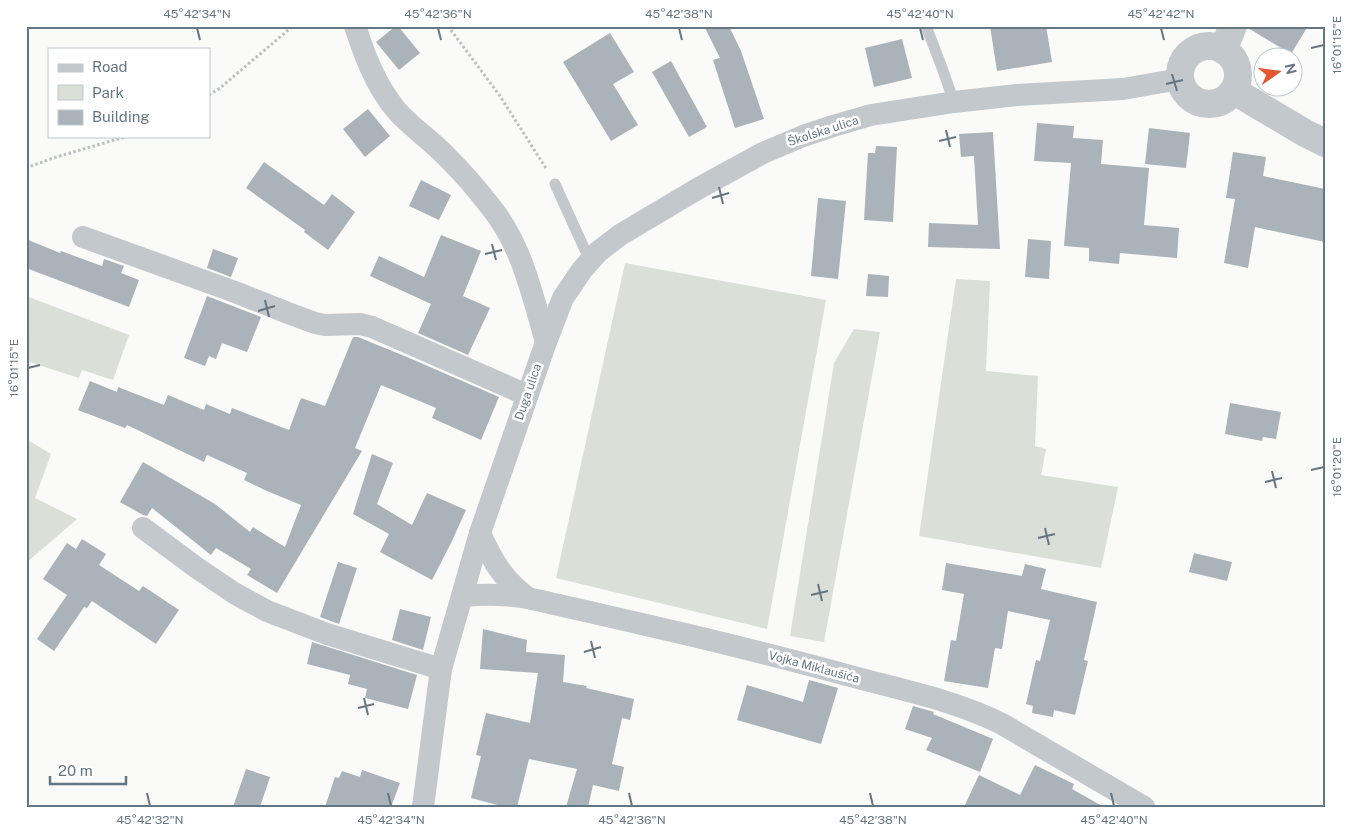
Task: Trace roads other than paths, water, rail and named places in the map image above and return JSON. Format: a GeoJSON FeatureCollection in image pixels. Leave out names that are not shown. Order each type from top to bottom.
{"type":"FeatureCollection","features":[{"type":"Feature","properties":{"kind":"street"},"geometry":{"type":"LineString","coordinates":[[355,26],[363,51],[377,83],[397,112],[448,157],[491,206],[507,230],[522,260],[546,342]]}},
{"type":"Feature","properties":{"kind":"street"},"geometry":{"type":"LineString","coordinates":[[1228,38],[1230,56],[1236,63],[1238,72],[1234,91],[1228,98],[1218,103],[1198,102],[1189,97],[1180,79],[1181,68],[1185,58],[1193,51],[1202,47],[1213,46],[1228,38]]}},
{"type":"Feature","properties":{"kind":"street","name":"Školska ulica"},"geometry":{"type":"LineString","coordinates":[[546,342],[563,298],[582,270],[598,252],[620,235],[699,188],[763,153],[803,136],[871,115],[954,102],[1017,95],[1122,89],[1180,79]]}},
{"type":"Feature","properties":{"kind":"street"},"geometry":{"type":"LineString","coordinates":[[1234,91],[1297,129],[1325,143]]}},
{"type":"Feature","properties":{"kind":"street"},"geometry":{"type":"LineString","coordinates":[[83,237],[315,322],[325,325],[360,324],[372,327],[527,395]]}},
{"type":"Feature","properties":{"kind":"street","name":"Duga ulica"},"geometry":{"type":"LineString","coordinates":[[423,807],[441,669],[480,533],[546,342]]}},
{"type":"Feature","properties":{"kind":"street"},"geometry":{"type":"LineString","coordinates":[[143,528],[234,594],[267,611],[327,634],[441,669]]}},
{"type":"Feature","properties":{"kind":"street"},"geometry":{"type":"LineString","coordinates":[[480,533],[490,555],[502,574],[514,588],[528,598]]}},
{"type":"Feature","properties":{"kind":"street","name":"Vojka Miklaušića"},"geometry":{"type":"LineString","coordinates":[[462,596],[488,594],[528,598],[817,667],[931,698],[982,714],[1144,807]]}},
{"type":"Feature","properties":{"kind":"lane"},"geometry":{"type":"LineString","coordinates":[[926,26],[954,102]]}},
{"type":"Feature","properties":{"kind":"lane"},"geometry":{"type":"LineString","coordinates":[[555,184],[590,261]]}}]}
